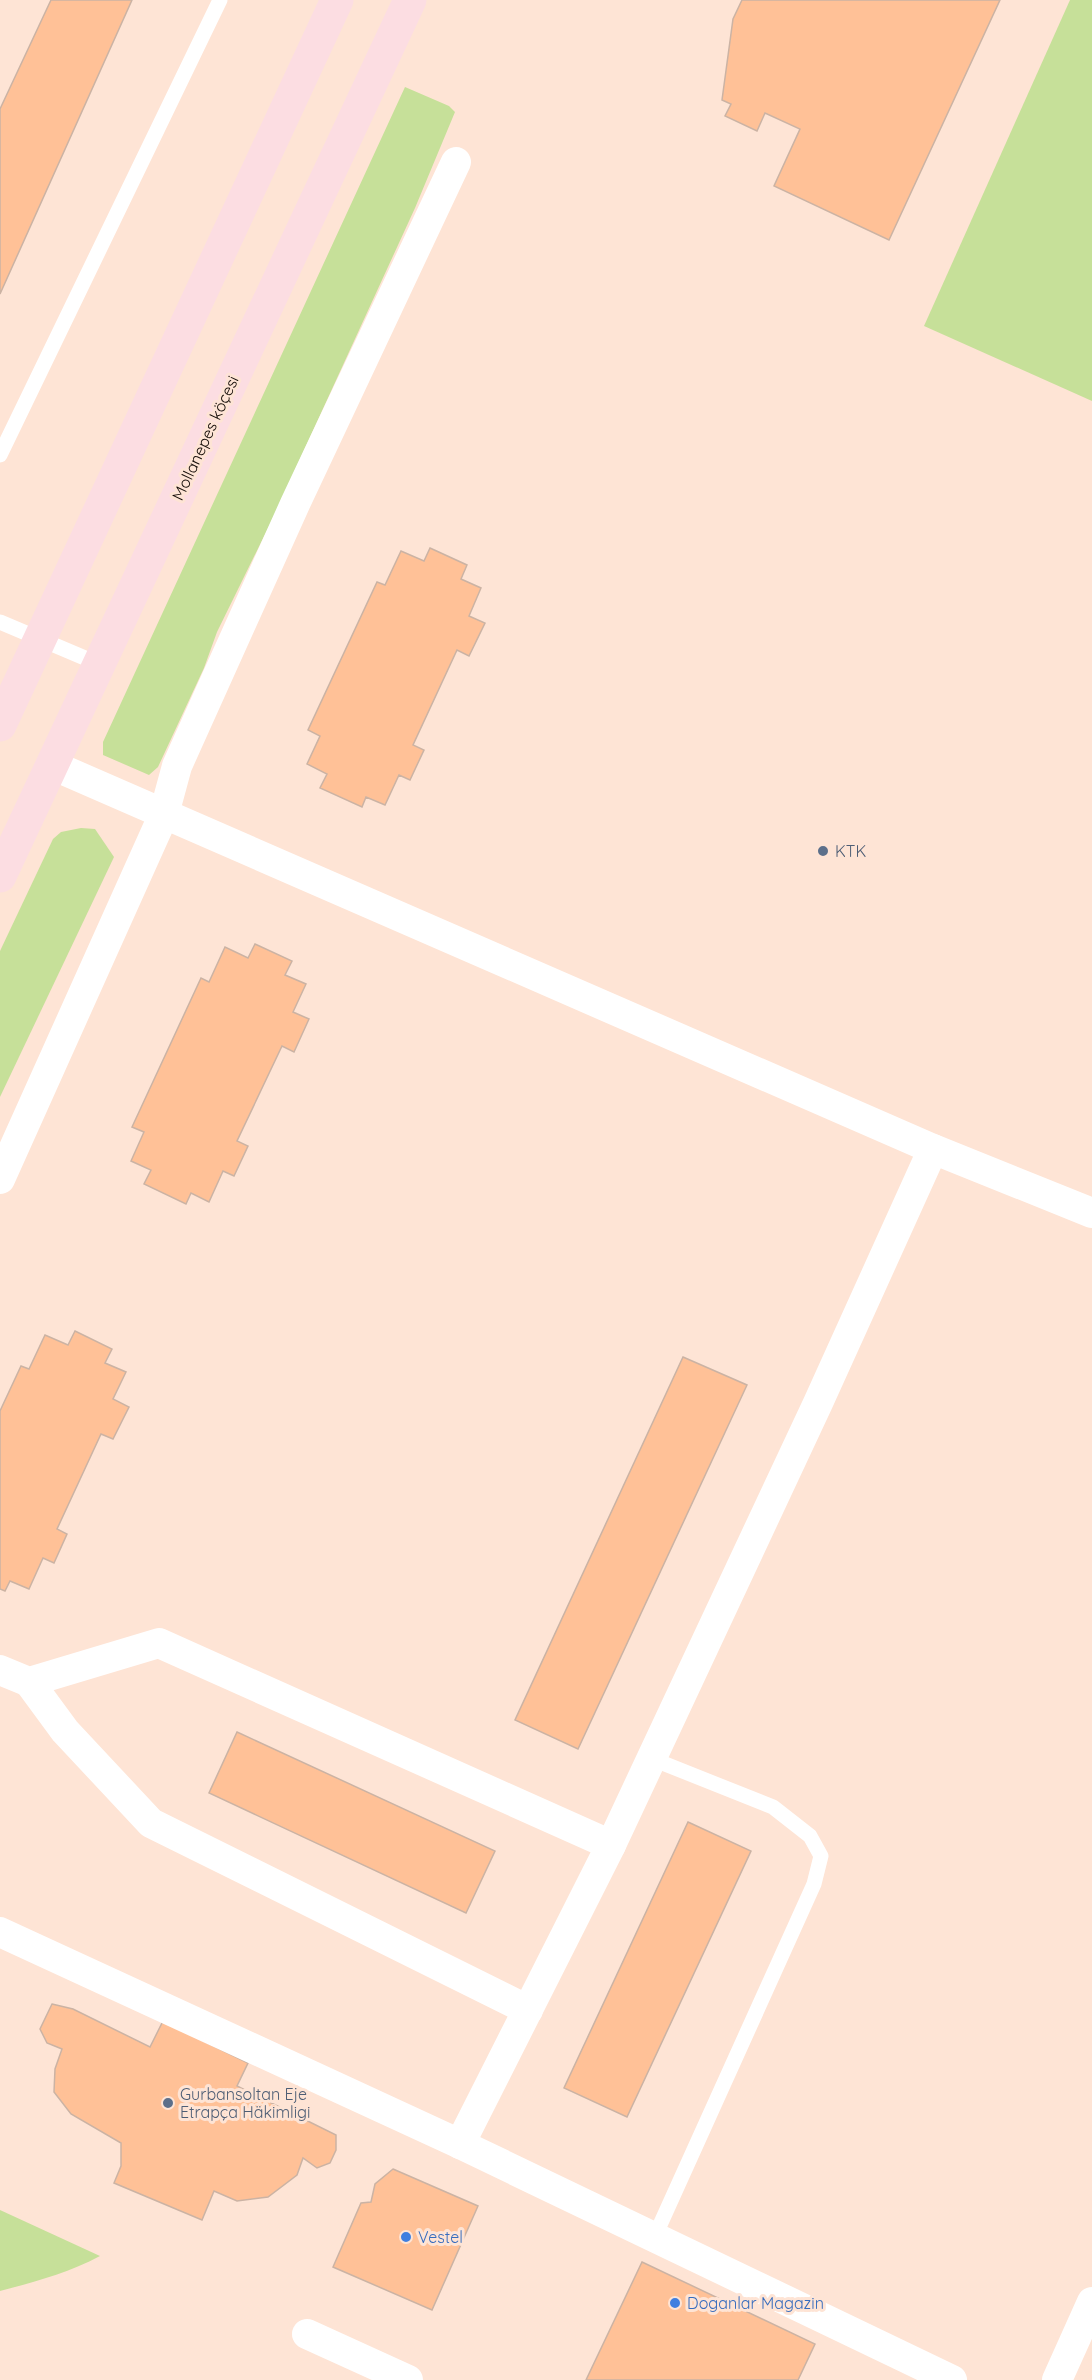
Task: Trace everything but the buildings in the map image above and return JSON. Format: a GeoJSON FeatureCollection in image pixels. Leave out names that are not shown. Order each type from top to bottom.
{"type":"FeatureCollection","features":[{"type":"Feature","properties":{"kind":"street"},"geometry":{"type":"LineString","coordinates":[[0,725],[337,0]]}},
{"type":"Feature","properties":{"kind":"street","name":"Mollanepes köçesi"},"geometry":{"type":"LineString","coordinates":[[0,876],[410,0]]}},
{"type":"Feature","properties":{"kind":"street"},"geometry":{"type":"LineString","coordinates":[[0,1179],[164,814],[177,766],[295,504],[456,162]]}},
{"type":"Feature","properties":{"kind":"street"},"geometry":{"type":"LineString","coordinates":[[52,765],[933,1149],[1092,1213]]}},
{"type":"Feature","properties":{"kind":"street"},"geometry":{"type":"LineString","coordinates":[[460,2144],[611,1845],[818,1403],[933,1149]]}},
{"type":"Feature","properties":{"kind":"street"},"geometry":{"type":"LineString","coordinates":[[29,1682],[159,1643],[611,1845]]}},
{"type":"Feature","properties":{"kind":"street"},"geometry":{"type":"LineString","coordinates":[[0,1670],[29,1682],[65,1731],[151,1823],[528,2010]]}},
{"type":"Feature","properties":{"kind":"street"},"geometry":{"type":"LineString","coordinates":[[0,1932],[460,2144],[952,2380]]}},
{"type":"Feature","properties":{"kind":"street"},"geometry":{"type":"LineString","coordinates":[[1057,2380],[1092,2302]]}},
{"type":"Feature","properties":{"kind":"street"},"geometry":{"type":"LineString","coordinates":[[307,2334],[408,2380]]}},
{"type":"Feature","properties":{"kind":"lane"},"geometry":{"type":"LineString","coordinates":[[0,455],[220,0]]}},
{"type":"Feature","properties":{"kind":"lane"},"geometry":{"type":"LineString","coordinates":[[0,622],[99,664]]}},
{"type":"Feature","properties":{"kind":"lane"},"geometry":{"type":"LineString","coordinates":[[650,1758],[773,1807],[810,1836],[821,1856],[814,1884],[655,2236]]}},
{"type":"Feature","properties":{"kind":"green space"},"geometry":{"type":"Polygon","coordinates":[[[1070,0],[1092,0],[1092,401],[924,326],[1070,0]]]}},
{"type":"Feature","properties":{"kind":"green space"},"geometry":{"type":"Polygon","coordinates":[[[405,87],[449,106],[455,112],[415,208],[272,520],[217,632],[204,668],[158,767],[149,775],[103,755],[103,742],[405,87]]]}},
{"type":"Feature","properties":{"kind":"green space"},"geometry":{"type":"Polygon","coordinates":[[[81,828],[95,829],[114,857],[0,1097],[0,951],[53,839],[61,832],[81,828]]]}},
{"type":"Feature","properties":{"kind":"green space"},"geometry":{"type":"Polygon","coordinates":[[[0,2210],[100,2256],[63,2272],[0,2291],[0,2210]]]}},
{"type":"Feature","properties":{"kind":"place","name":"KTK"},"geometry":{"type":"Point","coordinates":[823,851]}},
{"type":"Feature","properties":{"kind":"place","name":"Gurbansoltan Eje Etrapça Häkimligi"},"geometry":{"type":"Point","coordinates":[168,2103]}},
{"type":"Feature","properties":{"kind":"place","name":"Vestel"},"geometry":{"type":"Point","coordinates":[406,2237]}},
{"type":"Feature","properties":{"kind":"place","name":"Doganlar Magazin"},"geometry":{"type":"Point","coordinates":[675,2303]}}]}
